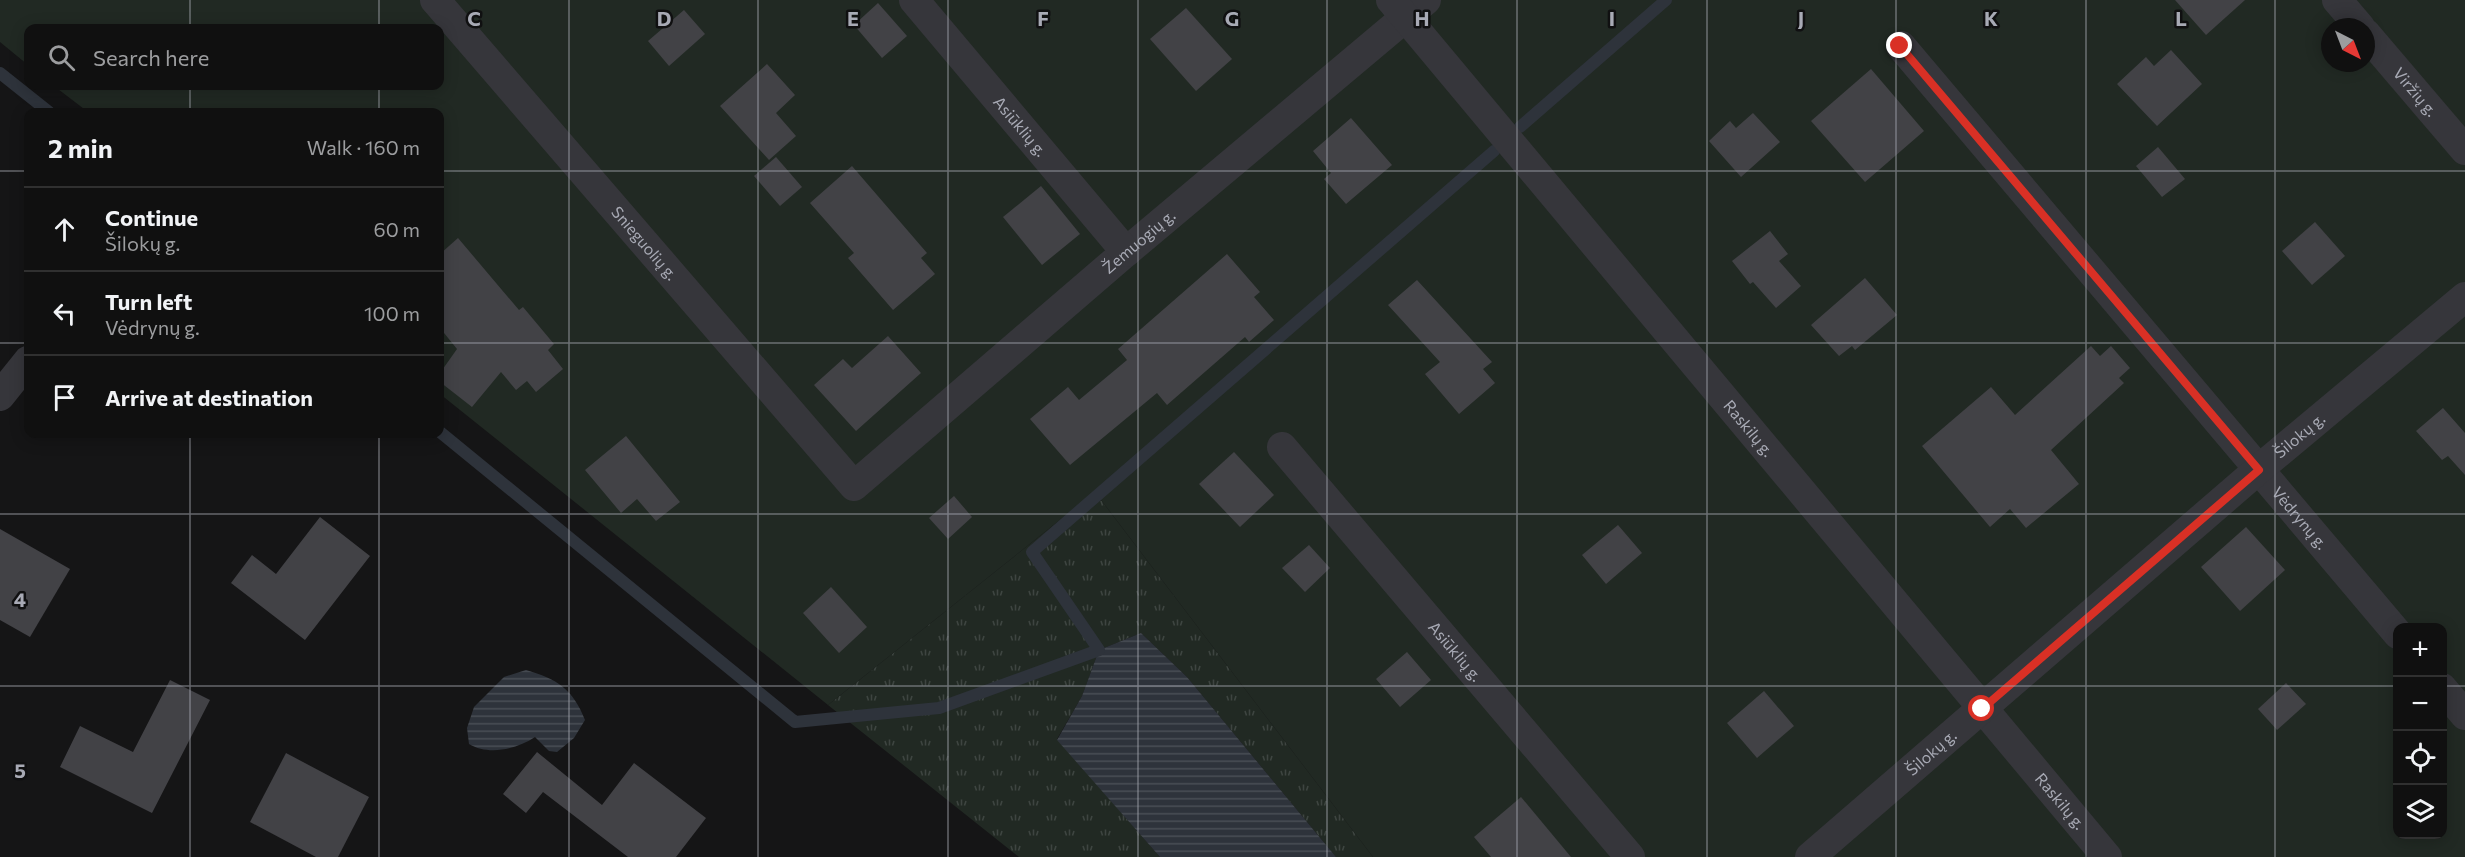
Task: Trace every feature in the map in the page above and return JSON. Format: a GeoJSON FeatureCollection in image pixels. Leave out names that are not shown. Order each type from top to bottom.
{"type":"FeatureCollection","features":[{"type":"Feature","properties":{"kind":"street","name":"Snieguolių g."},"geometry":{"type":"LineString","coordinates":[[435,0],[854,486]]}},
{"type":"Feature","properties":{"kind":"street","name":"Asiūklių g."},"geometry":{"type":"LineString","coordinates":[[914,0],[1126,252]]}},
{"type":"Feature","properties":{"kind":"street"},"geometry":{"type":"LineString","coordinates":[[2337,0],[2352,18]]}},
{"type":"Feature","properties":{"kind":"street","name":"Žemuogių g."},"geometry":{"type":"LineString","coordinates":[[854,486],[1408,6]]}},
{"type":"Feature","properties":{"kind":"street","name":"Raskilų g."},"geometry":{"type":"LineString","coordinates":[[1408,6],[1982,709],[2108,857]]}},
{"type":"Feature","properties":{"kind":"street","name":"Viržių g."},"geometry":{"type":"LineString","coordinates":[[2375,45],[2465,150]]}},
{"type":"Feature","properties":{"kind":"street","name":"Vėdrynų g."},"geometry":{"type":"LineString","coordinates":[[1900,46],[2393,629]]}},
{"type":"Feature","properties":{"kind":"street","name":"Šilokų g."},"geometry":{"type":"LineString","coordinates":[[1810,857],[2259,470],[2465,297]]}},
{"type":"Feature","properties":{"kind":"street"},"geometry":{"type":"LineString","coordinates":[[0,396],[24,366]]}},
{"type":"Feature","properties":{"kind":"street","name":"Asiūklių g."},"geometry":{"type":"LineString","coordinates":[[1282,447],[1630,857]]}},
{"type":"Feature","properties":{"kind":"street"},"geometry":{"type":"LineString","coordinates":[[2447,694],[2465,715]]}},
{"type":"Feature","properties":{"kind":"green space"},"geometry":{"type":"Polygon","coordinates":[[[0,0],[2465,0],[2465,857],[1373,857],[1095,492],[828,705],[444,397],[444,108],[83,108],[59,90],[444,90],[444,24],[24,24],[24,62],[0,42],[0,0]]]}},
{"type":"Feature","properties":{"kind":"green space"},"geometry":{"type":"Polygon","coordinates":[[[1095,492],[1373,857],[1336,857],[1187,677],[1141,633],[1099,650],[1082,696],[1057,739],[1160,857],[1019,857],[828,705],[1095,492]]]}},
{"type":"Feature","properties":{"kind":"shaded area"},"geometry":{"type":"Polygon","coordinates":[[[1141,633],[1187,677],[1336,857],[1160,857],[1057,740],[1082,696],[1099,650],[1141,633]]]}},
{"type":"Feature","properties":{"kind":"shaded area"},"geometry":{"type":"Polygon","coordinates":[[[526,670],[547,677],[563,687],[575,700],[585,720],[574,738],[557,752],[549,751],[535,737],[503,750],[485,750],[469,744],[467,728],[474,707],[504,677],[526,670]]]}},
{"type":"Feature","properties":{"kind":"building"},"geometry":{"type":"Polygon","coordinates":[[[2175,0],[2245,0],[2206,35],[2175,0]]]}},
{"type":"Feature","properties":{"kind":"building"},"geometry":{"type":"Polygon","coordinates":[[[878,3],[907,36],[882,58],[854,25],[878,3]]]}},
{"type":"Feature","properties":{"kind":"building"},"geometry":{"type":"Polygon","coordinates":[[[1186,8],[1232,59],[1196,91],[1150,39],[1186,8]]]}},
{"type":"Feature","properties":{"kind":"building"},"geometry":{"type":"Polygon","coordinates":[[[684,10],[705,34],[669,66],[648,41],[684,10]]]}},
{"type":"Feature","properties":{"kind":"building"},"geometry":{"type":"Polygon","coordinates":[[[2171,50],[2202,84],[2157,126],[2117,84],[2146,57],[2154,66],[2171,50]]]}},
{"type":"Feature","properties":{"kind":"building"},"geometry":{"type":"Polygon","coordinates":[[[767,64],[795,95],[776,113],[796,136],[769,160],[720,106],[767,64]]]}},
{"type":"Feature","properties":{"kind":"building"},"geometry":{"type":"Polygon","coordinates":[[[1871,69],[1924,131],[1865,182],[1811,121],[1871,69]]]}},
{"type":"Feature","properties":{"kind":"building"},"geometry":{"type":"Polygon","coordinates":[[[1753,113],[1780,142],[1741,177],[1709,141],[1730,121],[1736,128],[1753,113]]]}},
{"type":"Feature","properties":{"kind":"building"},"geometry":{"type":"Polygon","coordinates":[[[1351,118],[1392,165],[1346,204],[1324,179],[1331,173],[1313,151],[1351,118]]]}},
{"type":"Feature","properties":{"kind":"building"},"geometry":{"type":"Polygon","coordinates":[[[2158,147],[2185,179],[2162,197],[2136,166],[2158,147]]]}},
{"type":"Feature","properties":{"kind":"building"},"geometry":{"type":"Polygon","coordinates":[[[776,157],[802,187],[780,206],[754,176],[776,157]]]}},
{"type":"Feature","properties":{"kind":"building"},"geometry":{"type":"Polygon","coordinates":[[[852,166],[927,253],[921,258],[935,274],[893,310],[848,258],[854,253],[810,203],[852,166]]]}},
{"type":"Feature","properties":{"kind":"building"},"geometry":{"type":"Polygon","coordinates":[[[1041,186],[1080,234],[1042,265],[1003,217],[1041,186]]]}},
{"type":"Feature","properties":{"kind":"building"},"geometry":{"type":"Polygon","coordinates":[[[2315,222],[2345,256],[2312,285],[2282,251],[2315,222]]]}},
{"type":"Feature","properties":{"kind":"building"},"geometry":{"type":"Polygon","coordinates":[[[1770,231],[1788,254],[1779,261],[1801,286],[1776,308],[1753,282],[1750,284],[1732,261],[1770,231]]]}},
{"type":"Feature","properties":{"kind":"building"},"geometry":{"type":"Polygon","coordinates":[[[458,238],[519,310],[523,307],[554,344],[548,350],[563,369],[536,392],[527,381],[516,390],[501,372],[472,407],[444,385],[444,367],[457,349],[444,333],[444,250],[458,238]]]}},
{"type":"Feature","properties":{"kind":"building"},"geometry":{"type":"Polygon","coordinates":[[[1227,254],[1260,292],[1254,297],[1274,320],[1249,342],[1245,337],[1167,405],[1157,393],[1070,465],[1030,419],[1068,387],[1079,400],[1127,360],[1118,349],[1227,254]]]}},
{"type":"Feature","properties":{"kind":"building"},"geometry":{"type":"Polygon","coordinates":[[[1865,278],[1897,315],[1855,350],[1852,346],[1839,356],[1811,325],[1865,278]]]}},
{"type":"Feature","properties":{"kind":"building"},"geometry":{"type":"Polygon","coordinates":[[[1417,280],[1492,362],[1483,369],[1495,383],[1459,414],[1425,374],[1440,362],[1388,305],[1417,280]]]}},
{"type":"Feature","properties":{"kind":"building"},"geometry":{"type":"Polygon","coordinates":[[[888,336],[921,373],[856,431],[814,385],[843,359],[852,368],[888,336]]]}},
{"type":"Feature","properties":{"kind":"building"},"geometry":{"type":"Polygon","coordinates":[[[2091,346],[2100,356],[2111,346],[2130,368],[2119,378],[2124,383],[2051,450],[2079,484],[2026,528],[2010,509],[1990,527],[1922,446],[1991,387],[2015,415],[2091,346]]]}},
{"type":"Feature","properties":{"kind":"building"},"geometry":{"type":"Polygon","coordinates":[[[2443,408],[2465,433],[2465,475],[2448,456],[2442,460],[2416,431],[2443,408]]]}},
{"type":"Feature","properties":{"kind":"building"},"geometry":{"type":"Polygon","coordinates":[[[626,436],[680,502],[656,521],[637,499],[621,513],[585,470],[626,436]]]}},
{"type":"Feature","properties":{"kind":"building"},"geometry":{"type":"Polygon","coordinates":[[[1234,452],[1274,495],[1240,527],[1199,484],[1234,452]]]}},
{"type":"Feature","properties":{"kind":"building"},"geometry":{"type":"Polygon","coordinates":[[[954,496],[972,517],[948,539],[929,518],[954,496]]]}},
{"type":"Feature","properties":{"kind":"building"},"geometry":{"type":"Polygon","coordinates":[[[320,517],[370,556],[305,640],[231,583],[252,555],[276,574],[320,517]]]}},
{"type":"Feature","properties":{"kind":"building"},"geometry":{"type":"Polygon","coordinates":[[[1618,525],[1642,553],[1606,584],[1582,555],[1618,525]]]}},
{"type":"Feature","properties":{"kind":"building"},"geometry":{"type":"Polygon","coordinates":[[[2246,527],[2285,570],[2240,611],[2201,567],[2246,527]]]}},
{"type":"Feature","properties":{"kind":"building"},"geometry":{"type":"Polygon","coordinates":[[[0,529],[70,569],[30,637],[0,620],[0,529]]]}},
{"type":"Feature","properties":{"kind":"building"},"geometry":{"type":"Polygon","coordinates":[[[1309,545],[1330,568],[1305,592],[1282,568],[1309,545]]]}},
{"type":"Feature","properties":{"kind":"building"},"geometry":{"type":"Polygon","coordinates":[[[831,587],[867,627],[839,653],[803,613],[831,587]]]}},
{"type":"Feature","properties":{"kind":"building"},"geometry":{"type":"Polygon","coordinates":[[[1407,652],[1431,680],[1400,707],[1376,679],[1407,652]]]}},
{"type":"Feature","properties":{"kind":"building"},"geometry":{"type":"Polygon","coordinates":[[[170,680],[210,700],[152,813],[60,767],[80,726],[133,752],[170,680]]]}},
{"type":"Feature","properties":{"kind":"building"},"geometry":{"type":"Polygon","coordinates":[[[2286,683],[2306,704],[2277,730],[2258,709],[2286,683]]]}},
{"type":"Feature","properties":{"kind":"building"},"geometry":{"type":"Polygon","coordinates":[[[1764,691],[1794,726],[1757,758],[1727,723],[1764,691]]]}},
{"type":"Feature","properties":{"kind":"building"},"geometry":{"type":"Polygon","coordinates":[[[537,752],[602,805],[634,763],[706,818],[676,857],[628,857],[543,792],[526,813],[503,794],[537,752]]]}},
{"type":"Feature","properties":{"kind":"building"},"geometry":{"type":"Polygon","coordinates":[[[286,753],[369,797],[338,857],[316,857],[250,822],[286,753]]]}},
{"type":"Feature","properties":{"kind":"building"},"geometry":{"type":"Polygon","coordinates":[[[1521,797],[1571,857],[1491,857],[1474,837],[1521,797]]]}},
{"type":"Feature","properties":{"kind":"waterway"},"geometry":{"type":"LineString","coordinates":[[1520,127],[1666,0]]}},
{"type":"Feature","properties":{"kind":"waterway"},"geometry":{"type":"LineString","coordinates":[[0,73],[44,108]]}},
{"type":"Feature","properties":{"kind":"waterway"},"geometry":{"type":"LineString","coordinates":[[444,435],[795,722],[939,708],[1099,650],[1032,552],[1494,151]]}},
{"type":"Feature","properties":{"kind":"route"},"geometry":{"type":"LineString","coordinates":[[1900,46],[2259,470],[1982,709]]}}]}
